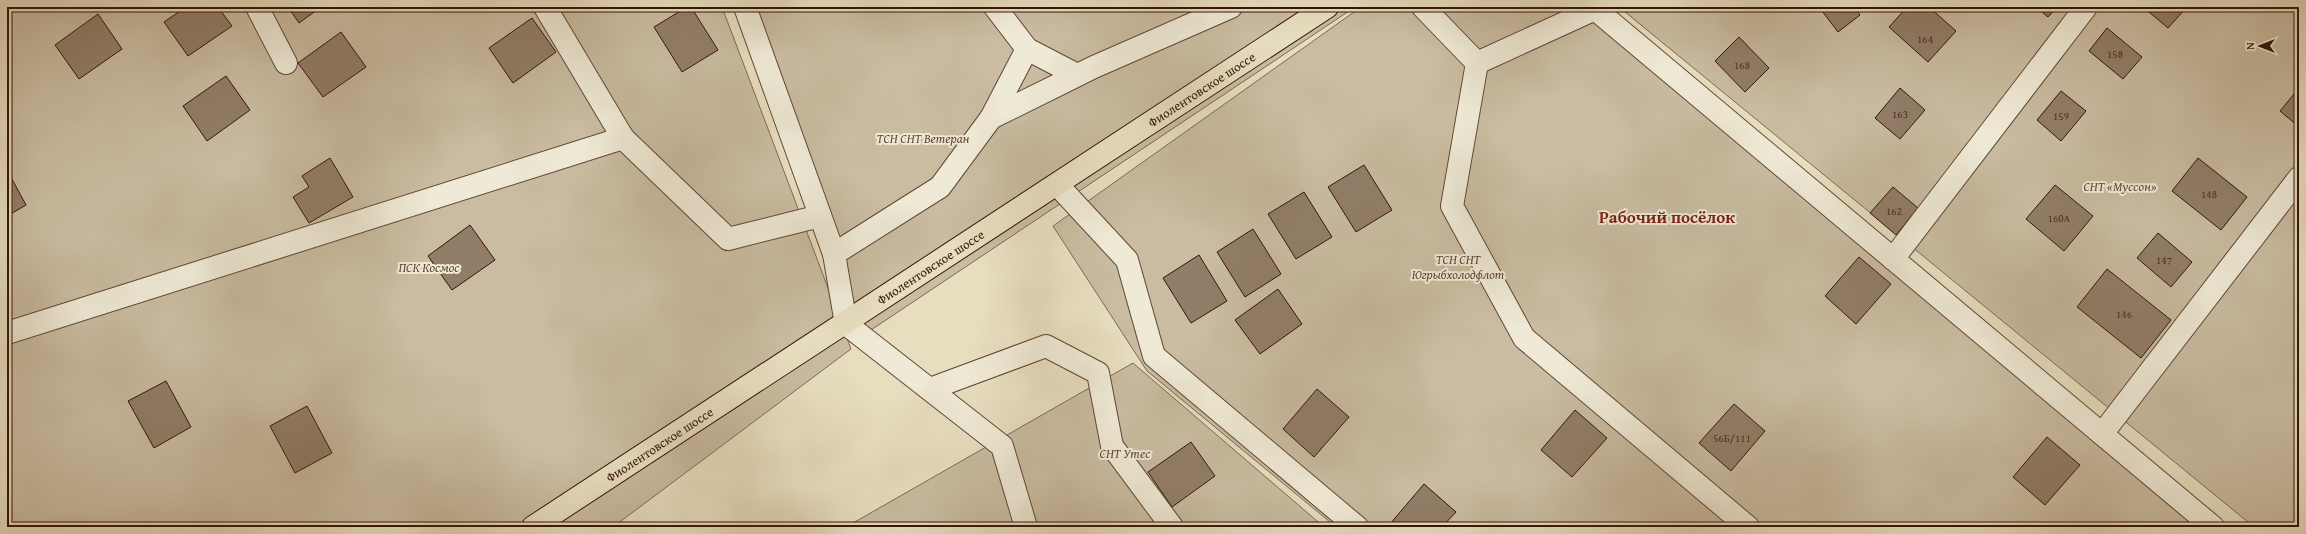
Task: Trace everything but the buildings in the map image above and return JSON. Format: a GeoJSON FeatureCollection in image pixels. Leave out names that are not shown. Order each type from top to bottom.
{"type":"FeatureCollection","features":[{"type":"Feature","properties":{"kind":"main road","name":"Фиолентовское шоссе"},"geometry":{"type":"LineString","coordinates":[[533,527],[846,324],[1327,7]]}},
{"type":"Feature","properties":{"kind":"street"},"geometry":{"type":"LineString","coordinates":[[257,7],[286,63]]}},
{"type":"Feature","properties":{"kind":"street"},"geometry":{"type":"LineString","coordinates":[[545,7],[623,138],[728,240],[820,216]]}},
{"type":"Feature","properties":{"kind":"street"},"geometry":{"type":"LineString","coordinates":[[745,7],[834,254],[846,324],[1002,446],[1026,527]]}},
{"type":"Feature","properties":{"kind":"street"},"geometry":{"type":"LineString","coordinates":[[995,7],[1027,50],[1077,75]]}},
{"type":"Feature","properties":{"kind":"street"},"geometry":{"type":"LineString","coordinates":[[991,118],[1077,75],[1231,7]]}},
{"type":"Feature","properties":{"kind":"street"},"geometry":{"type":"LineString","coordinates":[[1423,7],[1477,63]]}},
{"type":"Feature","properties":{"kind":"street"},"geometry":{"type":"LineString","coordinates":[[1893,259],[2086,7]]}},
{"type":"Feature","properties":{"kind":"street"},"geometry":{"type":"LineString","coordinates":[[1477,63],[1594,9],[2213,527]]}},
{"type":"Feature","properties":{"kind":"street"},"geometry":{"type":"LineString","coordinates":[[834,254],[940,187],[991,118],[1027,50]]}},
{"type":"Feature","properties":{"kind":"street"},"geometry":{"type":"LineString","coordinates":[[1477,63],[1452,206],[1524,338],[1748,527]]}},
{"type":"Feature","properties":{"kind":"street"},"geometry":{"type":"LineString","coordinates":[[7,333],[623,138]]}},
{"type":"Feature","properties":{"kind":"street"},"geometry":{"type":"LineString","coordinates":[[2102,434],[2299,178]]}},
{"type":"Feature","properties":{"kind":"street"},"geometry":{"type":"LineString","coordinates":[[1064,192],[1127,260],[1154,356],[1357,527]]}},
{"type":"Feature","properties":{"kind":"street"},"geometry":{"type":"LineString","coordinates":[[930,389],[1046,346],[1098,373],[1112,446],[1172,527]]}},
{"type":"Feature","properties":{"kind":"green space","name":"ПСК Космос"},"geometry":{"type":"Polygon","coordinates":[[[7,7],[722,7],[851,349],[613,527],[7,527],[7,7]]]}},
{"type":"Feature","properties":{"kind":"green space","name":"ТСН СНТ Ветеран"},"geometry":{"type":"Polygon","coordinates":[[[734,7],[1355,7],[859,338],[734,7]]]}},
{"type":"Feature","properties":{"kind":"green space","name":"ТСН СНТ Югрыбхолодфлот"},"geometry":{"type":"Polygon","coordinates":[[[1361,7],[1590,7],[2197,527],[1336,527],[1147,371],[1053,226],[1361,7]]]}},
{"type":"Feature","properties":{"kind":"green space","name":"СНТ «Муссон»"},"geometry":{"type":"Polygon","coordinates":[[[1619,7],[2299,7],[2299,527],[2254,527],[1619,7]]]}},
{"type":"Feature","properties":{"kind":"green space","name":"СНТ Утес"},"geometry":{"type":"Polygon","coordinates":[[[1133,363],[1324,527],[846,527],[1133,363]]]}},
{"type":"Feature","properties":{"kind":"district","name":"Рабочий посёлок"},"geometry":{"type":"Point","coordinates":[1667,217]}}]}
